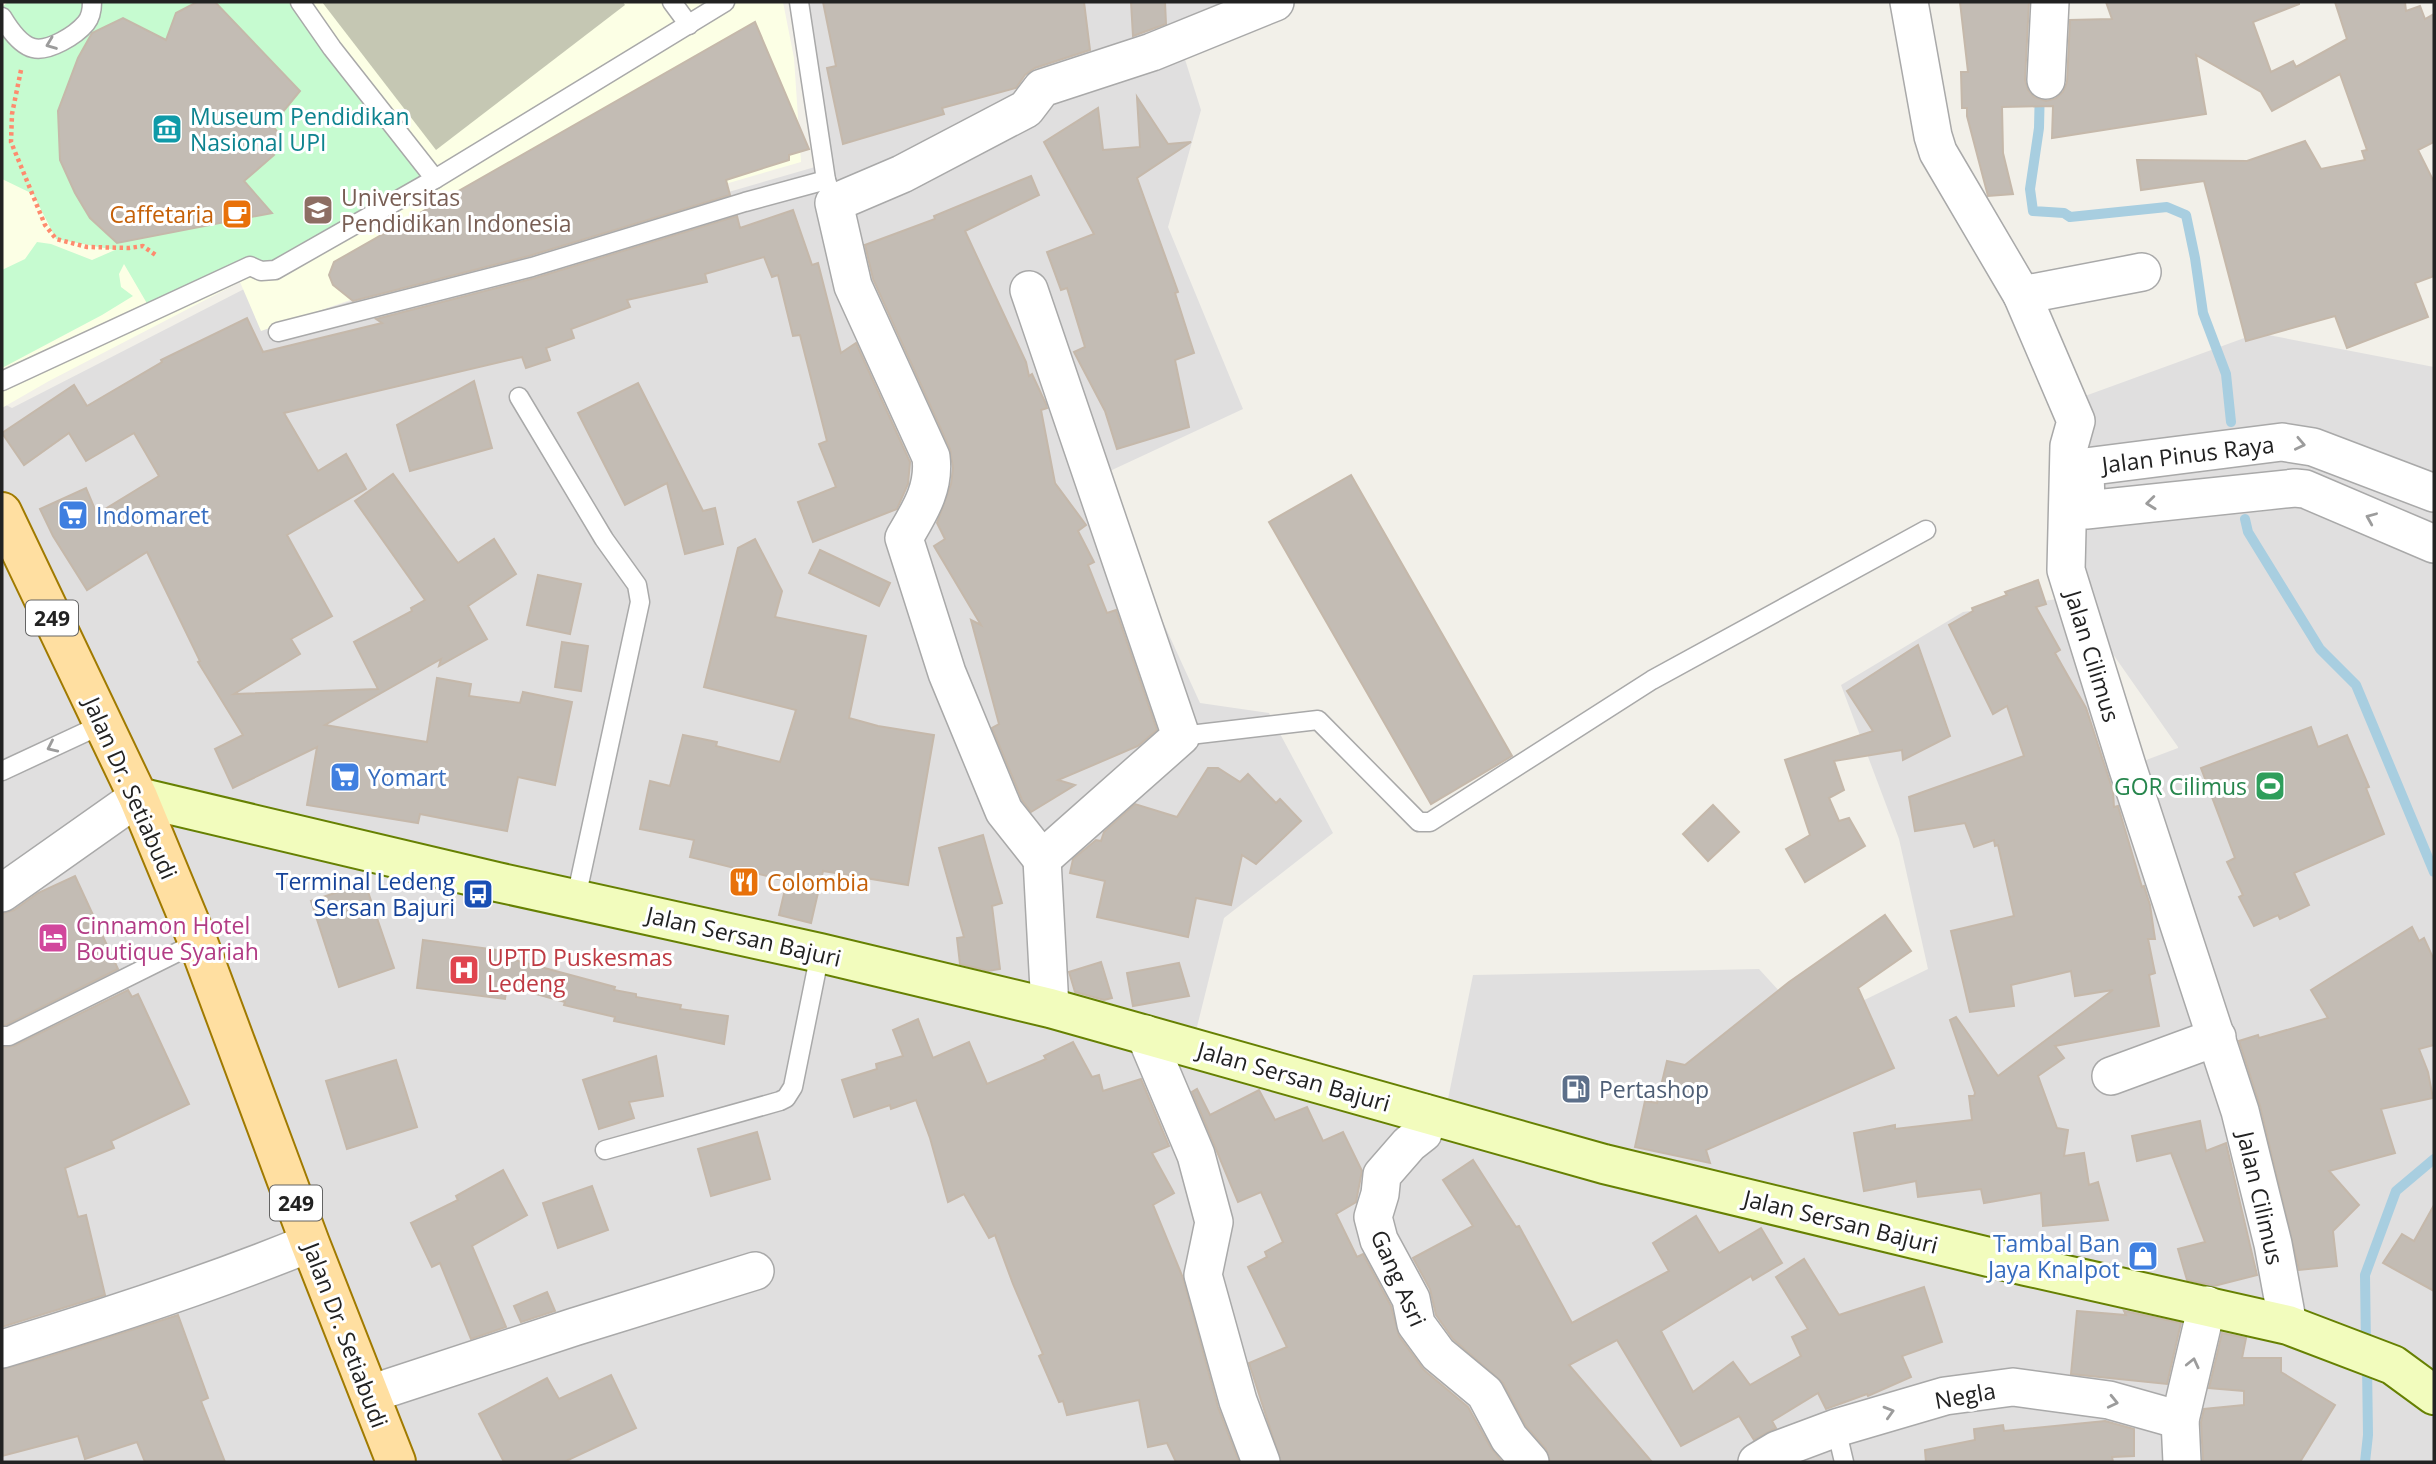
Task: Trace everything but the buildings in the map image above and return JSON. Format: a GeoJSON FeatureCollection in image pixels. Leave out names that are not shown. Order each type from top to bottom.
{"type":"FeatureCollection","features":[{"type":"Feature","properties":{"kind":"main road","name":"Jalan Dr. Setiabudi"},"geometry":{"type":"LineString","coordinates":[[2,512],[138,797],[198,942],[310,1243],[396,1462]]}},
{"type":"Feature","properties":{"kind":"main road","name":"Jalan Sersan Bajuri"},"geometry":{"type":"LineString","coordinates":[[138,797],[1050,1008],[1604,1164],[2026,1266],[2288,1325],[2388,1363],[2434,1395]]}},
{"type":"Feature","properties":{"kind":"street"},"geometry":{"type":"LineString","coordinates":[[1050,1008],[1042,859],[1004,811],[947,673],[904,538],[927,499],[933,471],[931,457],[853,286],[830,192],[902,174],[1026,108],[1042,88],[1152,52],[1275,2]]}},
{"type":"Feature","properties":{"kind":"street","name":"Jalan Cilimus"},"geometry":{"type":"LineString","coordinates":[[1909,2],[1935,144],[2022,295],[2076,421],[2069,446],[2066,569],[2127,766],[2240,1111],[2273,1244],[2288,1325]]}},
{"type":"Feature","properties":{"kind":"street"},"geometry":{"type":"LineString","coordinates":[[2046,80],[2050,2]]}},
{"type":"Feature","properties":{"kind":"street"},"geometry":{"type":"LineString","coordinates":[[2022,295],[2142,271]]}},
{"type":"Feature","properties":{"kind":"street"},"geometry":{"type":"LineString","coordinates":[[1029,290],[1181,736],[1042,859]]}},
{"type":"Feature","properties":{"kind":"street","name":"Jalan Pinus Raya"},"geometry":{"type":"LineString","coordinates":[[2434,493],[2294,442],[2085,467],[2086,510],[2295,488],[2305,489],[2434,544]]}},
{"type":"Feature","properties":{"kind":"street"},"geometry":{"type":"LineString","coordinates":[[2,893],[138,797]]}},
{"type":"Feature","properties":{"kind":"street"},"geometry":{"type":"LineString","coordinates":[[1145,1034],[1196,1155],[1214,1222],[1203,1275],[1238,1401],[1261,1462]]}},
{"type":"Feature","properties":{"kind":"street"},"geometry":{"type":"LineString","coordinates":[[2111,1076],[2217,1037]]}},
{"type":"Feature","properties":{"kind":"street","name":"Gang Asri"},"geometry":{"type":"LineString","coordinates":[[1424,1113],[1423,1133],[1409,1144],[1382,1175],[1373,1217],[1380,1241],[1411,1299],[1416,1324],[1438,1354],[1485,1394],[1509,1437],[1530,1462]]}},
{"type":"Feature","properties":{"kind":"street"},"geometry":{"type":"LineString","coordinates":[[2,1349],[120,1314],[310,1243]]}},
{"type":"Feature","properties":{"kind":"street"},"geometry":{"type":"LineString","coordinates":[[370,1394],[755,1271]]}},
{"type":"Feature","properties":{"kind":"street"},"geometry":{"type":"LineString","coordinates":[[2182,1462],[2180,1420],[2207,1305]]}},
{"type":"Feature","properties":{"kind":"street","name":"Negla"},"geometry":{"type":"LineString","coordinates":[[1757,1462],[1777,1450],[1840,1445],[1945,1396],[2013,1387],[2109,1400],[2180,1420]]}},
{"type":"Feature","properties":{"kind":"lane"},"geometry":{"type":"LineString","coordinates":[[2,17],[26,45],[35,49],[48,47],[73,34],[86,23],[91,14],[92,2]]}},
{"type":"Feature","properties":{"kind":"lane"},"geometry":{"type":"LineString","coordinates":[[300,2],[332,48],[435,179]]}},
{"type":"Feature","properties":{"kind":"lane"},"geometry":{"type":"LineString","coordinates":[[671,2],[689,24]]}},
{"type":"Feature","properties":{"kind":"lane"},"geometry":{"type":"LineString","coordinates":[[2,382],[250,266],[261,271],[275,270],[435,179],[725,2]]}},
{"type":"Feature","properties":{"kind":"lane"},"geometry":{"type":"LineString","coordinates":[[278,332],[532,267],[745,202],[830,192],[799,2]]}},
{"type":"Feature","properties":{"kind":"lane"},"geometry":{"type":"LineString","coordinates":[[519,397],[640,593],[576,898]]}},
{"type":"Feature","properties":{"kind":"lane"},"geometry":{"type":"LineString","coordinates":[[1181,736],[1318,720],[1419,822],[1430,822],[1652,680],[1926,530]]}},
{"type":"Feature","properties":{"kind":"lane"},"geometry":{"type":"LineString","coordinates":[[2,771],[103,724]]}},
{"type":"Feature","properties":{"kind":"lane"},"geometry":{"type":"LineString","coordinates":[[2,1036],[9,1036],[198,942]]}},
{"type":"Feature","properties":{"kind":"lane"},"geometry":{"type":"LineString","coordinates":[[605,1150],[786,1098],[793,1087],[820,953]]}},
{"type":"Feature","properties":{"kind":"path"},"geometry":{"type":"LineString","coordinates":[[26,45],[12,114],[11,142],[45,225],[56,239],[87,247],[143,246],[157,256]]}},
{"type":"Feature","properties":{"kind":"shaded area","name":"Universitas Pendidikan Indonesia"},"geometry":{"type":"Polygon","coordinates":[[[2,2],[783,2],[794,58],[801,162],[468,259],[261,331],[240,282],[2,408],[2,2]]]}},
{"type":"Feature","properties":{"kind":"shaded area"},"geometry":{"type":"Polygon","coordinates":[[[322,2],[623,2],[625,5],[436,150],[322,2]]]}},
{"type":"Feature","properties":{"kind":"shaded area"},"geometry":{"type":"Polygon","coordinates":[[[793,2],[1271,2],[1183,53],[1201,110],[1168,227],[1243,409],[1097,477],[1200,703],[1269,713],[1333,833],[1224,918],[1192,1047],[1444,1119],[1473,975],[1759,969],[1811,1026],[1928,969],[1899,839],[1841,685],[1963,612],[2072,597],[2074,400],[2258,333],[2434,367],[2434,1462],[2,1462],[2,403],[12,408],[252,285],[272,324],[815,167],[793,2]],[[2075,600],[2133,765],[2178,747],[2075,600]]]}},
{"type":"Feature","properties":{"kind":"green space"},"geometry":{"type":"Polygon","coordinates":[[[8,2],[295,2],[429,178],[261,271],[152,312],[124,264],[119,274],[121,287],[133,296],[2,368],[2,270],[25,259],[37,242],[51,244],[92,260],[115,250],[56,239],[33,194],[2,179],[2,7],[8,2]]]}},
{"type":"Feature","properties":{"kind":"waterway"},"geometry":{"type":"LineString","coordinates":[[2040,84],[2039,128],[2030,189],[2033,211],[2064,213],[2070,217],[2167,207],[2186,215],[2203,313],[2226,374],[2231,422]]}},
{"type":"Feature","properties":{"kind":"waterway"},"geometry":{"type":"LineString","coordinates":[[2245,519],[2248,532],[2320,649],[2356,685],[2434,872]]}},
{"type":"Feature","properties":{"kind":"waterway"},"geometry":{"type":"LineString","coordinates":[[2366,1346],[2365,1275],[2396,1191],[2434,1159]]}},
{"type":"Feature","properties":{"kind":"waterway"},"geometry":{"type":"LineString","coordinates":[[2365,1462],[2368,1435],[2367,1365]]}},
{"type":"Feature","properties":{"kind":"place","name":"Museum Pendidikan Nasional UPI"},"geometry":{"type":"Point","coordinates":[167,129]}},
{"type":"Feature","properties":{"kind":"place","name":"Universitas Pendidikan Indonesia"},"geometry":{"type":"Point","coordinates":[318,210]}},
{"type":"Feature","properties":{"kind":"place","name":"Caffetaria"},"geometry":{"type":"Point","coordinates":[237,214]}},
{"type":"Feature","properties":{"kind":"place","name":"Indomaret"},"geometry":{"type":"Point","coordinates":[73,515]}},
{"type":"Feature","properties":{"kind":"place","name":"Yomart"},"geometry":{"type":"Point","coordinates":[345,777]}},
{"type":"Feature","properties":{"kind":"place","name":"GOR Cilimus"},"geometry":{"type":"Point","coordinates":[2270,786]}},
{"type":"Feature","properties":{"kind":"place","name":"Colombia"},"geometry":{"type":"Point","coordinates":[744,882]}},
{"type":"Feature","properties":{"kind":"place","name":"Terminal Ledeng Sersan Bajuri"},"geometry":{"type":"Point","coordinates":[478,894]}},
{"type":"Feature","properties":{"kind":"place","name":"Cinnamon Hotel Boutique Syariah"},"geometry":{"type":"Point","coordinates":[53,938]}},
{"type":"Feature","properties":{"kind":"place","name":"UPTD Puskesmas Ledeng"},"geometry":{"type":"Point","coordinates":[464,970]}},
{"type":"Feature","properties":{"kind":"place","name":"Pertashop"},"geometry":{"type":"Point","coordinates":[1576,1089]}},
{"type":"Feature","properties":{"kind":"place","name":"Tambal Ban Jaya Knalpot"},"geometry":{"type":"Point","coordinates":[2143,1256]}}]}
